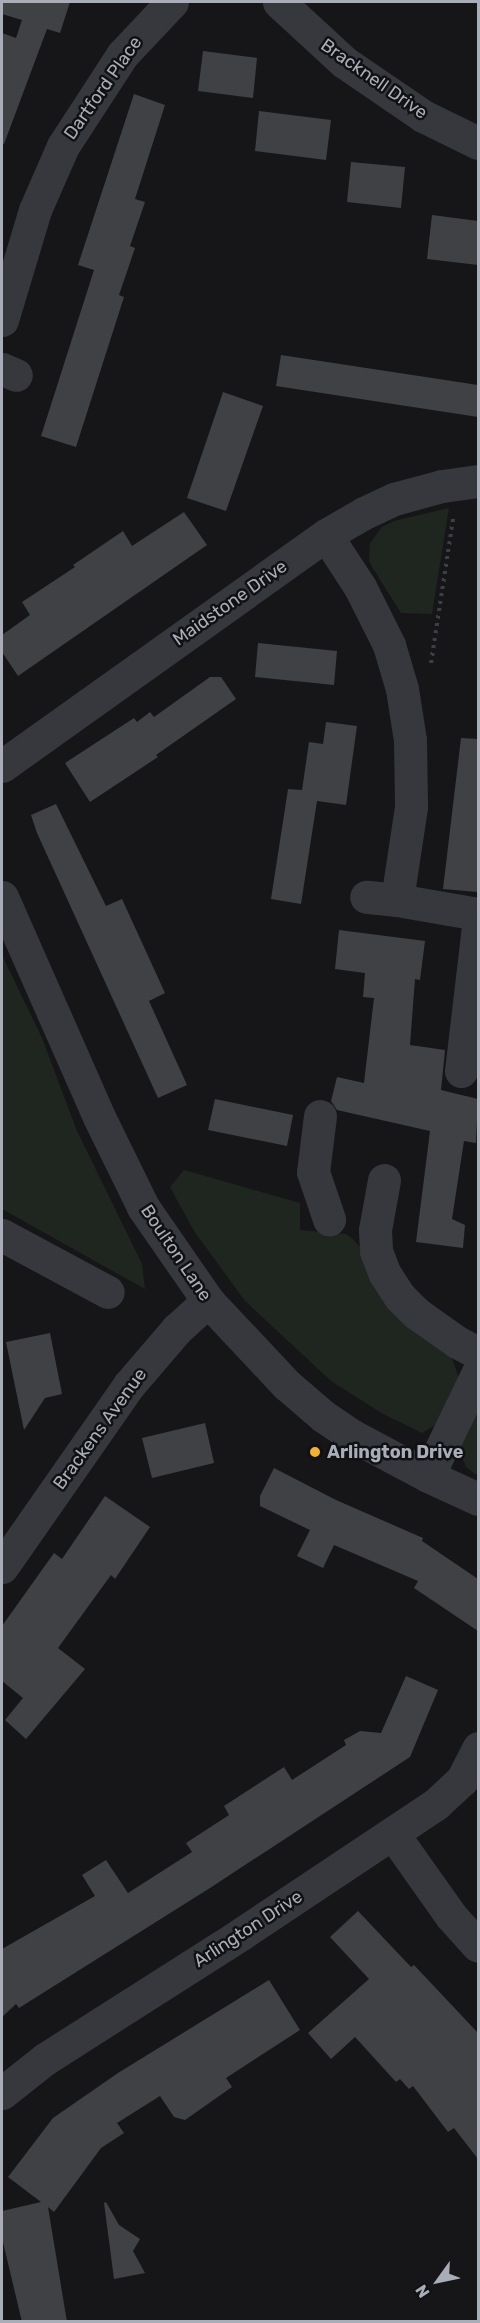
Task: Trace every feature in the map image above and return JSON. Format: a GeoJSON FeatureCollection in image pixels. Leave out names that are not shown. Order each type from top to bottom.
{"type":"FeatureCollection","features":[{"type":"Feature","properties":{"kind":"street","name":"Dartford Place"},"geometry":{"type":"LineString","coordinates":[[2,320],[35,210],[63,146],[122,55],[172,2]]}},
{"type":"Feature","properties":{"kind":"street","name":"Bracknell Drive"},"geometry":{"type":"LineString","coordinates":[[279,2],[344,62],[423,116],[478,143]]}},
{"type":"Feature","properties":{"kind":"street","name":"Maidstone Drive"},"geometry":{"type":"LineString","coordinates":[[2,766],[326,535],[380,505],[468,482]]}},
{"type":"Feature","properties":{"kind":"street"},"geometry":{"type":"LineString","coordinates":[[326,535],[375,613],[389,645],[402,689],[410,740],[412,782],[408,830],[382,898],[478,914]]}},
{"type":"Feature","properties":{"kind":"street","name":"Boulton Lane"},"geometry":{"type":"LineString","coordinates":[[2,897],[99,1117],[143,1207],[208,1301],[287,1384],[323,1416],[353,1436],[428,1476],[478,1499]]}},
{"type":"Feature","properties":{"kind":"street"},"geometry":{"type":"LineString","coordinates":[[461,1071],[478,927]]}},
{"type":"Feature","properties":{"kind":"street"},"geometry":{"type":"LineString","coordinates":[[320,1116],[313,1172],[320,1219],[376,1224]]}},
{"type":"Feature","properties":{"kind":"street"},"geometry":{"type":"LineString","coordinates":[[384,1180],[376,1224],[377,1257],[385,1274],[400,1297],[436,1327],[478,1353]]}},
{"type":"Feature","properties":{"kind":"street"},"geometry":{"type":"LineString","coordinates":[[2,1235],[108,1292]]}},
{"type":"Feature","properties":{"kind":"street","name":"Brackens Avenue"},"geometry":{"type":"LineString","coordinates":[[2,1566],[129,1385],[177,1329],[208,1301]]}},
{"type":"Feature","properties":{"kind":"street"},"geometry":{"type":"LineString","coordinates":[[428,1476],[478,1372]]}},
{"type":"Feature","properties":{"kind":"street","name":"Arlington Drive"},"geometry":{"type":"LineString","coordinates":[[2,2093],[45,2059],[393,1834],[452,1792],[462,1780],[478,1748]]}},
{"type":"Feature","properties":{"kind":"street"},"geometry":{"type":"LineString","coordinates":[[393,1834],[451,1916],[478,1946]]}},
{"type":"Feature","properties":{"kind":"path"},"geometry":{"type":"LineString","coordinates":[[431,666],[468,482]]}},
{"type":"Feature","properties":{"kind":"shaded area"},"geometry":{"type":"Polygon","coordinates":[[[449,508],[432,614],[401,613],[372,567],[369,560],[370,543],[382,527],[394,521],[449,508]]]}},
{"type":"Feature","properties":{"kind":"shaded area"},"geometry":{"type":"Polygon","coordinates":[[[2,955],[42,1038],[77,1131],[142,1264],[145,1289],[2,1209],[2,955]]]}},
{"type":"Feature","properties":{"kind":"shaded area"},"geometry":{"type":"Polygon","coordinates":[[[184,1170],[300,1203],[300,1230],[346,1234],[353,1239],[451,1356],[458,1375],[458,1393],[437,1424],[422,1433],[383,1414],[331,1381],[245,1301],[194,1231],[170,1187],[184,1170]]]}},
{"type":"Feature","properties":{"kind":"shaded area"},"geometry":{"type":"Polygon","coordinates":[[[478,1399],[478,1476],[466,1467],[460,1453],[460,1441],[478,1399]]]}},
{"type":"Feature","properties":{"kind":"building"},"geometry":{"type":"Polygon","coordinates":[[[2,2],[70,2],[60,33],[47,29],[4,144],[2,143],[2,33],[16,38],[22,20],[2,14],[2,2]]]}},
{"type":"Feature","properties":{"kind":"building"},"geometry":{"type":"Polygon","coordinates":[[[203,51],[257,58],[253,98],[198,91],[203,51]]]}},
{"type":"Feature","properties":{"kind":"building"},"geometry":{"type":"Polygon","coordinates":[[[134,94],[165,105],[135,199],[145,202],[130,246],[135,248],[119,295],[124,297],[76,447],[41,436],[94,270],[78,265],[134,94]]]}},
{"type":"Feature","properties":{"kind":"building"},"geometry":{"type":"Polygon","coordinates":[[[259,111],[331,120],[326,160],[255,151],[259,111]]]}},
{"type":"Feature","properties":{"kind":"building"},"geometry":{"type":"Polygon","coordinates":[[[351,162],[405,167],[401,208],[347,202],[351,162]]]}},
{"type":"Feature","properties":{"kind":"building"},"geometry":{"type":"Polygon","coordinates":[[[432,215],[478,221],[478,265],[427,259],[432,215]]]}},
{"type":"Feature","properties":{"kind":"building"},"geometry":{"type":"Polygon","coordinates":[[[281,355],[478,385],[478,417],[276,386],[281,355]]]}},
{"type":"Feature","properties":{"kind":"building"},"geometry":{"type":"Polygon","coordinates":[[[223,392],[263,406],[226,511],[187,498],[223,392]]]}},
{"type":"Feature","properties":{"kind":"building"},"geometry":{"type":"Polygon","coordinates":[[[184,512],[207,545],[18,676],[2,652],[2,635],[30,615],[22,602],[75,567],[73,565],[123,531],[132,546],[184,512]]]}},
{"type":"Feature","properties":{"kind":"building"},"geometry":{"type":"Polygon","coordinates":[[[258,643],[337,651],[334,685],[255,677],[258,643]]]}},
{"type":"Feature","properties":{"kind":"building"},"geometry":{"type":"Polygon","coordinates":[[[210,677],[221,677],[236,699],[156,755],[158,757],[90,802],[65,763],[134,718],[137,722],[150,712],[154,717],[210,677]]]}},
{"type":"Feature","properties":{"kind":"building"},"geometry":{"type":"Polygon","coordinates":[[[326,722],[357,726],[346,805],[317,801],[301,904],[271,899],[288,789],[302,790],[309,742],[323,744],[326,722]]]}},
{"type":"Feature","properties":{"kind":"building"},"geometry":{"type":"Polygon","coordinates":[[[461,738],[478,739],[477,892],[443,889],[461,738]]]}},
{"type":"Feature","properties":{"kind":"building"},"geometry":{"type":"Polygon","coordinates":[[[56,804],[106,906],[122,899],[165,993],[149,1001],[187,1085],[158,1098],[37,833],[31,815],[56,804]]]}},
{"type":"Feature","properties":{"kind":"building"},"geometry":{"type":"Polygon","coordinates":[[[339,930],[425,941],[420,980],[415,979],[410,1045],[445,1050],[441,1090],[478,1099],[476,1143],[464,1141],[452,1219],[465,1225],[463,1248],[416,1242],[430,1131],[337,1110],[331,1101],[337,1077],[364,1083],[374,998],[363,997],[365,973],[335,969],[339,930]]]}},
{"type":"Feature","properties":{"kind":"building"},"geometry":{"type":"Polygon","coordinates":[[[215,1099],[293,1115],[287,1146],[208,1130],[215,1099]]]}},
{"type":"Feature","properties":{"kind":"building"},"geometry":{"type":"Polygon","coordinates":[[[50,1333],[62,1394],[45,1398],[24,1430],[6,1342],[50,1333]]]}},
{"type":"Feature","properties":{"kind":"building"},"geometry":{"type":"Polygon","coordinates":[[[205,1423],[214,1463],[152,1478],[142,1438],[205,1423]]]}},
{"type":"Feature","properties":{"kind":"building"},"geometry":{"type":"Polygon","coordinates":[[[274,1468],[336,1500],[423,1538],[422,1541],[478,1579],[478,1631],[414,1588],[418,1581],[334,1545],[323,1568],[297,1556],[310,1530],[260,1506],[260,1496],[274,1468]]]}},
{"type":"Feature","properties":{"kind":"building"},"geometry":{"type":"Polygon","coordinates":[[[105,1496],[150,1527],[115,1579],[111,1575],[58,1648],[85,1669],[26,1739],[5,1720],[23,1698],[2,1681],[2,1626],[54,1553],[62,1559],[105,1496]]]}},
{"type":"Feature","properties":{"kind":"building"},"geometry":{"type":"Polygon","coordinates":[[[406,1676],[438,1690],[410,1757],[210,1888],[19,2008],[16,2004],[2,2017],[2,1949],[95,1896],[82,1875],[106,1860],[128,1893],[192,1852],[186,1843],[229,1815],[224,1806],[284,1767],[292,1780],[346,1745],[344,1740],[360,1731],[381,1733],[406,1676]]]}},
{"type":"Feature","properties":{"kind":"building"},"geometry":{"type":"Polygon","coordinates":[[[358,1911],[411,1967],[414,1965],[478,2033],[478,2159],[454,2128],[448,2132],[413,2086],[409,2089],[400,2079],[396,2082],[355,2037],[331,2059],[308,2033],[369,1979],[330,1937],[358,1911]]]}},
{"type":"Feature","properties":{"kind":"building"},"geometry":{"type":"Polygon","coordinates":[[[269,1980],[300,2030],[226,2078],[232,2087],[185,2120],[174,2117],[160,2096],[117,2123],[124,2133],[101,2148],[54,2212],[48,2207],[67,2322],[22,2322],[2,2238],[2,2211],[41,2202],[8,2177],[53,2118],[118,2073],[269,1980]]]}},
{"type":"Feature","properties":{"kind":"building"},"geometry":{"type":"Polygon","coordinates":[[[106,2202],[119,2225],[140,2239],[133,2251],[145,2273],[114,2279],[104,2203],[106,2202]]]}},
{"type":"Feature","properties":{"kind":"place","name":"Arlington Drive"},"geometry":{"type":"Point","coordinates":[315,1452]}}]}
